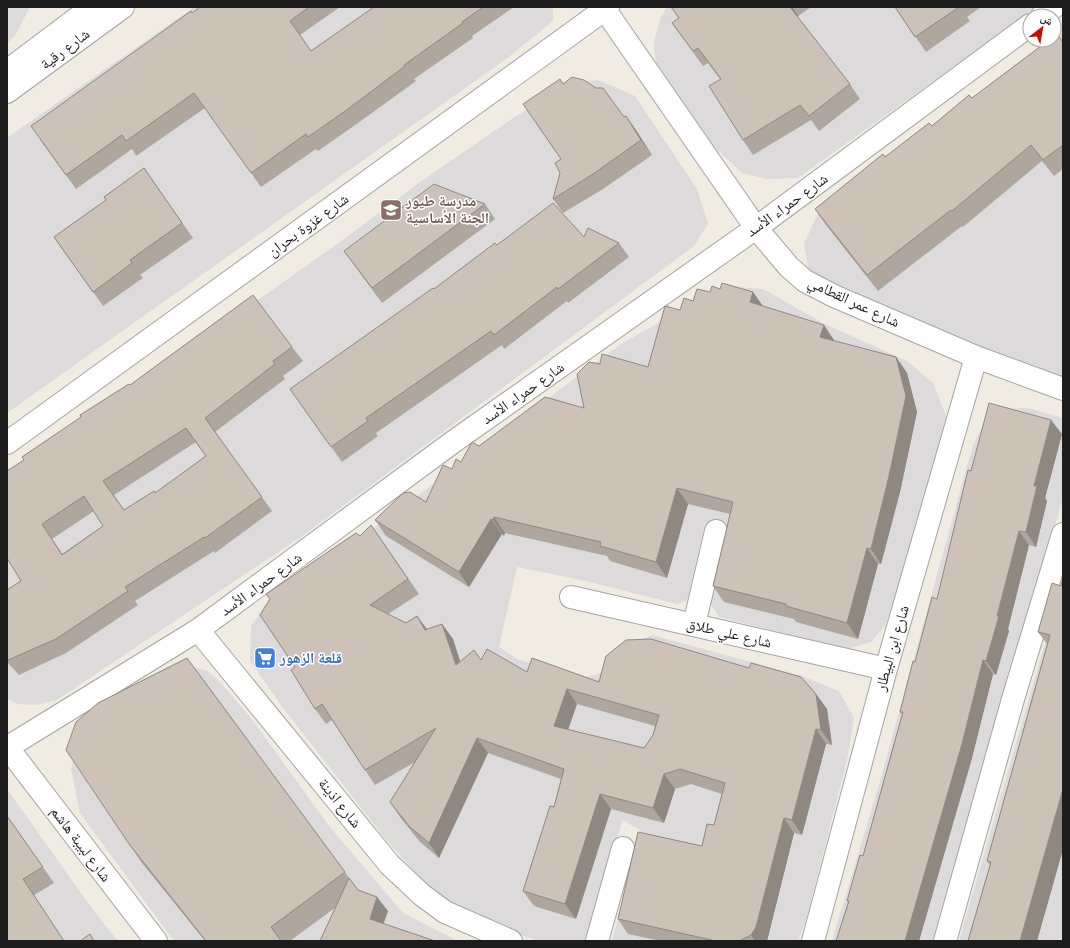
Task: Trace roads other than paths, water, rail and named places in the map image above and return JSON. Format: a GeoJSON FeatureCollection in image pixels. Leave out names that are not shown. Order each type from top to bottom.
{"type":"FeatureCollection","features":[{"type":"Feature","properties":{"kind":"street","name":"شارع رقية"},"geometry":{"type":"LineString","coordinates":[[7,70],[92,7]]}},
{"type":"Feature","properties":{"kind":"street","name":"شارع رقية"},"geometry":{"type":"LineString","coordinates":[[7,92],[123,7]]}},
{"type":"Feature","properties":{"kind":"street","name":"شارع عمر القطامي"},"geometry":{"type":"LineString","coordinates":[[605,8],[756,228],[776,254],[805,281],[834,296],[976,357],[1063,389]]}},
{"type":"Feature","properties":{"kind":"street","name":"شارع غزوة بحران"},"geometry":{"type":"LineString","coordinates":[[7,443],[605,8]]}},
{"type":"Feature","properties":{"kind":"street","name":"شارع حمراء الأسد"},"geometry":{"type":"LineString","coordinates":[[7,747],[198,630],[453,442],[756,228],[1022,31]]}},
{"type":"Feature","properties":{"kind":"street","name":"شارع ابن البيطار"},"geometry":{"type":"LineString","coordinates":[[813,941],[886,669],[976,357]]}},
{"type":"Feature","properties":{"kind":"street"},"geometry":{"type":"LineString","coordinates":[[694,625],[716,531]]}},
{"type":"Feature","properties":{"kind":"street"},"geometry":{"type":"LineString","coordinates":[[945,941],[1013,699],[1063,534]]}},
{"type":"Feature","properties":{"kind":"street","name":"شارع علي طلاق"},"geometry":{"type":"LineString","coordinates":[[571,597],[886,669]]}},
{"type":"Feature","properties":{"kind":"street","name":"شارع اذينة"},"geometry":{"type":"LineString","coordinates":[[198,630],[390,865],[422,895],[445,912],[511,941]]}},
{"type":"Feature","properties":{"kind":"street","name":"شارع لبيبة هاشم"},"geometry":{"type":"LineString","coordinates":[[7,747],[156,941]]}},
{"type":"Feature","properties":{"kind":"street"},"geometry":{"type":"LineString","coordinates":[[597,941],[623,848]]}},
{"type":"Feature","properties":{"kind":"place","name":"مدرسة طيور الجنة الأساسية"},"geometry":{"type":"Point","coordinates":[391,210]}},
{"type":"Feature","properties":{"kind":"place","name":"قلعة الزهور"},"geometry":{"type":"Point","coordinates":[265,658]}}]}
